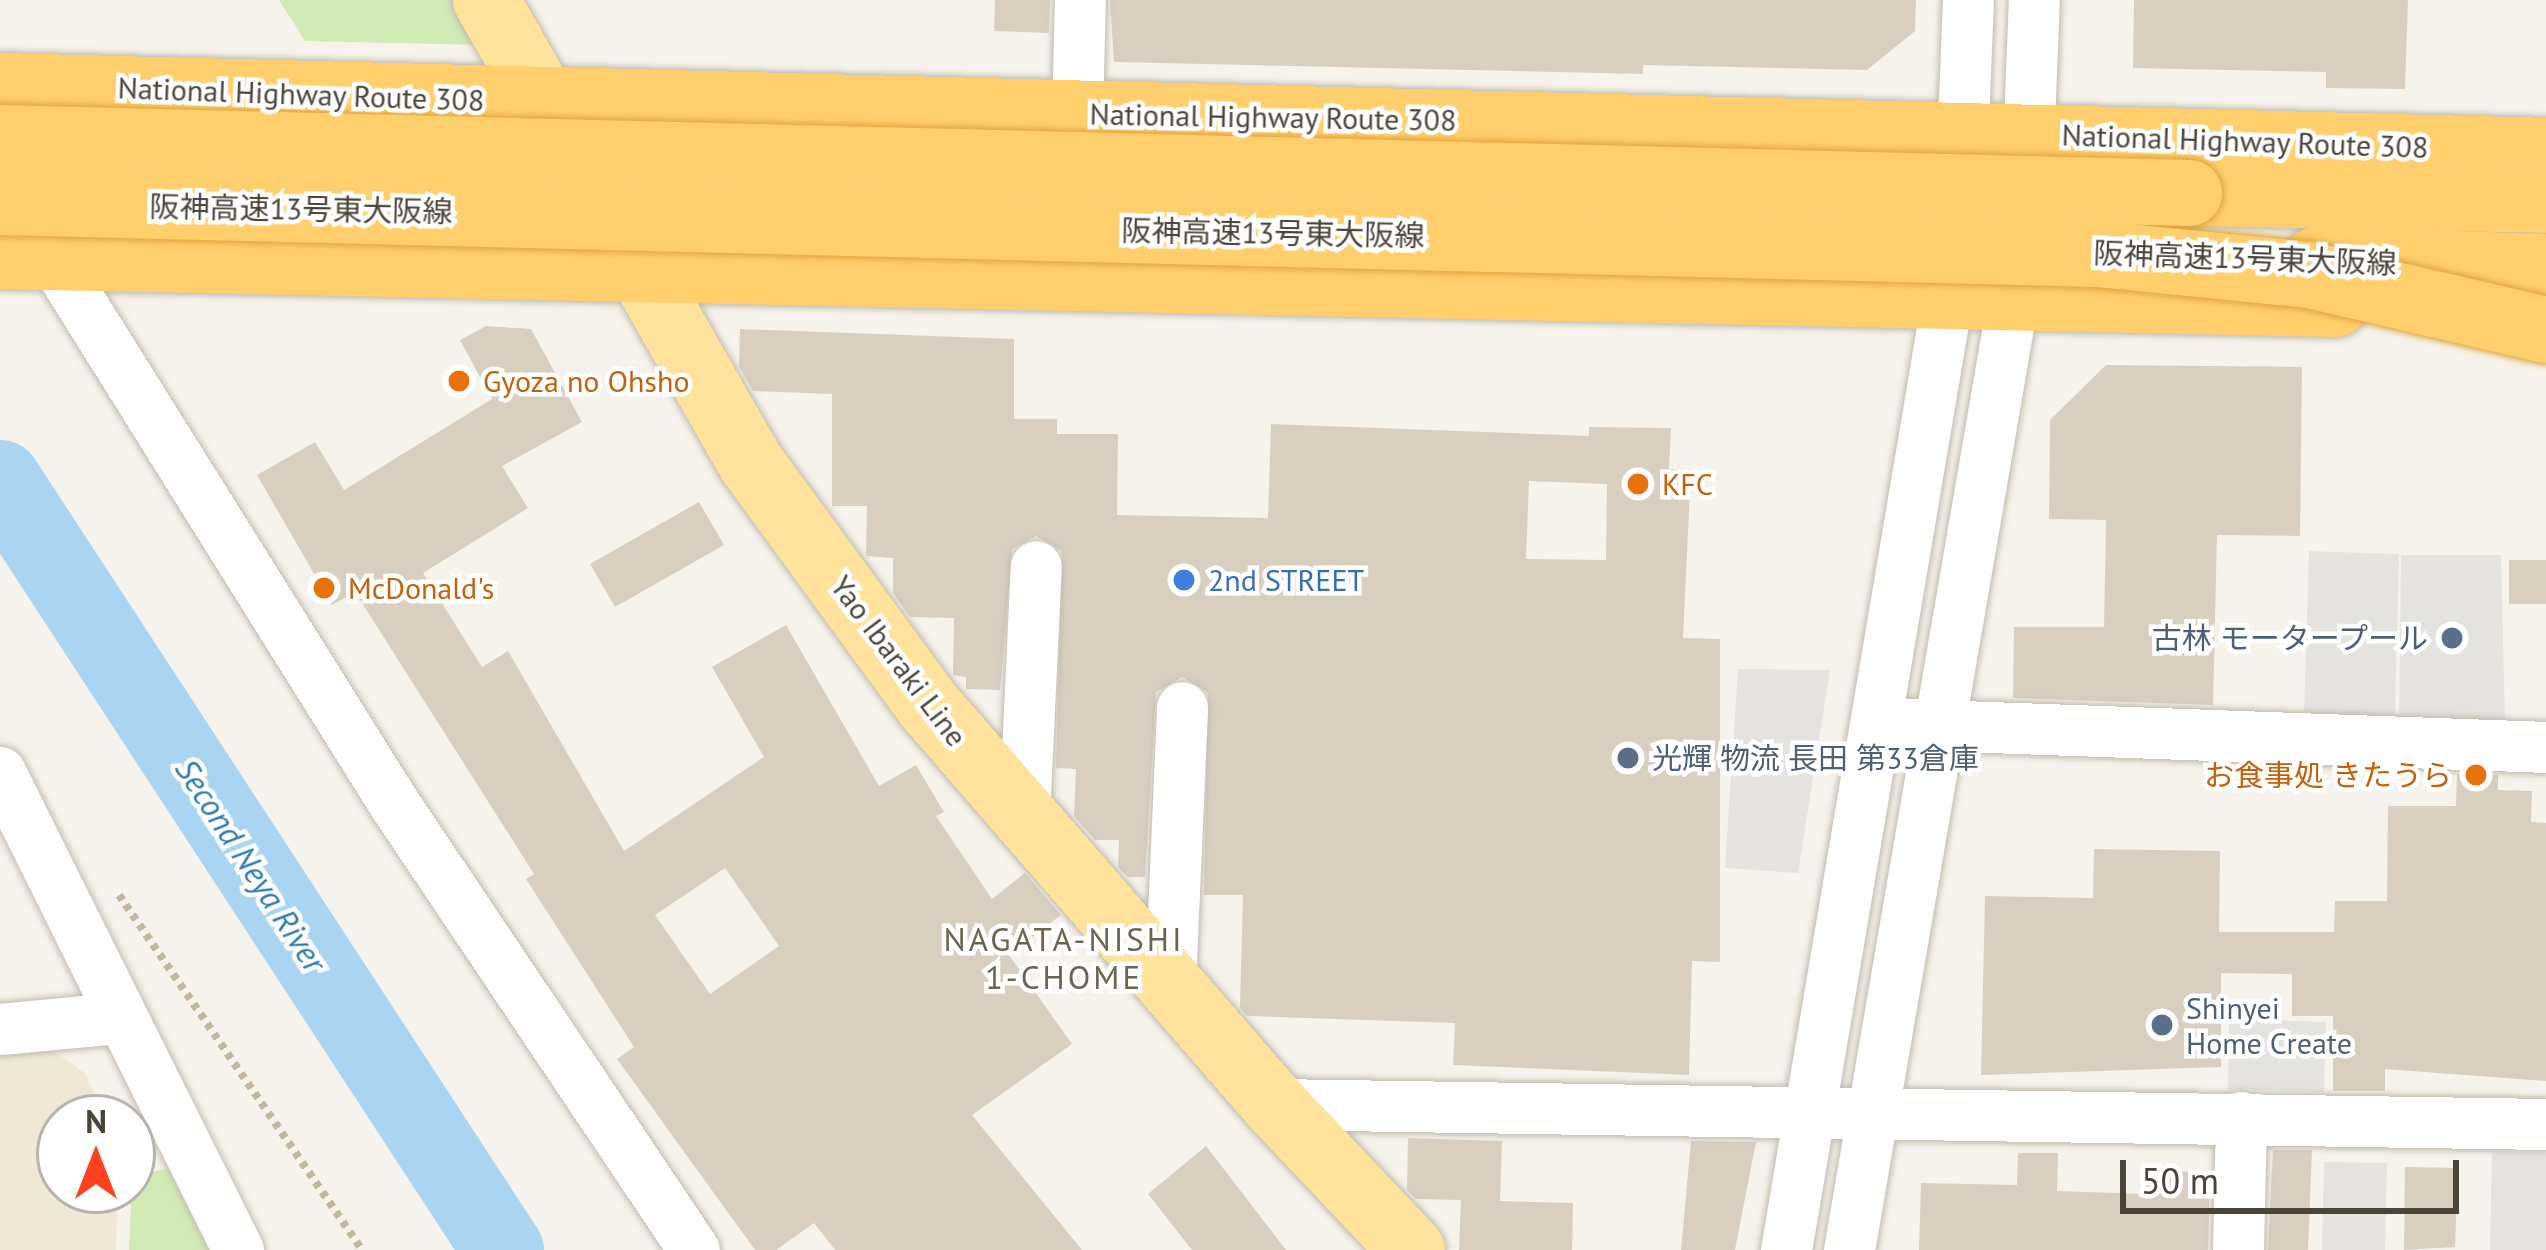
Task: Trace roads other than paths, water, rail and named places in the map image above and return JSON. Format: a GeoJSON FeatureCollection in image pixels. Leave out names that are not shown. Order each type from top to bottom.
{"type":"FeatureCollection","features":[{"type":"Feature","properties":{"kind":"highway","name":"National Highway Route 308"},"geometry":{"type":"LineString","coordinates":[[0,86],[1964,132],[2546,151]]}},
{"type":"Feature","properties":{"kind":"highway","name":"阪神高速13号東大阪線"},"geometry":{"type":"LineString","coordinates":[[0,138],[2546,200]]}},
{"type":"Feature","properties":{"kind":"highway"},"geometry":{"type":"LineString","coordinates":[[14,243],[639,268],[2546,309]]}},
{"type":"Feature","properties":{"kind":"highway","name":"阪神高速13号東大阪線"},"geometry":{"type":"LineString","coordinates":[[14,243],[2098,254],[2546,267]]}},
{"type":"Feature","properties":{"kind":"highway"},"geometry":{"type":"LineString","coordinates":[[2098,254],[2310,275],[2546,329]]}},
{"type":"Feature","properties":{"kind":"main road","name":"Yao Ibaraki Line"},"geometry":{"type":"LineString","coordinates":[[486,0],[752,464],[929,706],[1274,1104],[1412,1250]]}},
{"type":"Feature","properties":{"kind":"street"},"geometry":{"type":"LineString","coordinates":[[1077,112],[1080,0]]}},
{"type":"Feature","properties":{"kind":"street"},"geometry":{"type":"LineString","coordinates":[[1786,1250],[1950,296],[1964,132],[1968,0]]}},
{"type":"Feature","properties":{"kind":"street"},"geometry":{"type":"LineString","coordinates":[[1849,1250],[2016,296],[2031,134],[2034,0]]}},
{"type":"Feature","properties":{"kind":"street"},"geometry":{"type":"LineString","coordinates":[[14,243],[694,1250]]}},
{"type":"Feature","properties":{"kind":"street"},"geometry":{"type":"LineString","coordinates":[[1024,816],[1036,566]]}},
{"type":"Feature","properties":{"kind":"street"},"geometry":{"type":"LineString","coordinates":[[1170,984],[1182,707]]}},
{"type":"Feature","properties":{"kind":"street"},"geometry":{"type":"LineString","coordinates":[[1878,723],[2546,746]]}},
{"type":"Feature","properties":{"kind":"street"},"geometry":{"type":"LineString","coordinates":[[0,772],[116,1018],[238,1250]]}},
{"type":"Feature","properties":{"kind":"street"},"geometry":{"type":"LineString","coordinates":[[0,1029],[116,1018]]}},
{"type":"Feature","properties":{"kind":"street"},"geometry":{"type":"LineString","coordinates":[[1274,1104],[2546,1124]]}},
{"type":"Feature","properties":{"kind":"street"},"geometry":{"type":"LineString","coordinates":[[2238,1250],[2241,1117]]}},
{"type":"Feature","properties":{"kind":"waterway","name":"Second Neya River"},"geometry":{"type":"LineString","coordinates":[[0,480],[503,1250]]}},
{"type":"Feature","properties":{"kind":"place","name":"Gyoza no Ohsho"},"geometry":{"type":"Point","coordinates":[459,381]}},
{"type":"Feature","properties":{"kind":"place","name":"KFC"},"geometry":{"type":"Point","coordinates":[1638,484]}},
{"type":"Feature","properties":{"kind":"place","name":"2nd STREET"},"geometry":{"type":"Point","coordinates":[1184,580]}},
{"type":"Feature","properties":{"kind":"place","name":"McDonald's"},"geometry":{"type":"Point","coordinates":[324,588]}},
{"type":"Feature","properties":{"kind":"place","name":"古林 モータープール"},"geometry":{"type":"Point","coordinates":[2452,638]}},
{"type":"Feature","properties":{"kind":"place","name":"光輝 物流 長田 第33倉庫"},"geometry":{"type":"Point","coordinates":[1628,758]}},
{"type":"Feature","properties":{"kind":"place","name":"お食事処 きたうら"},"geometry":{"type":"Point","coordinates":[2476,775]}},
{"type":"Feature","properties":{"kind":"place","name":"Shinyei Home Create"},"geometry":{"type":"Point","coordinates":[2162,1025]}},
{"type":"Feature","properties":{"kind":"district","name":"NAGATA-NISHI 1-CHOME"},"geometry":{"type":"Point","coordinates":[1064,958]}}]}
